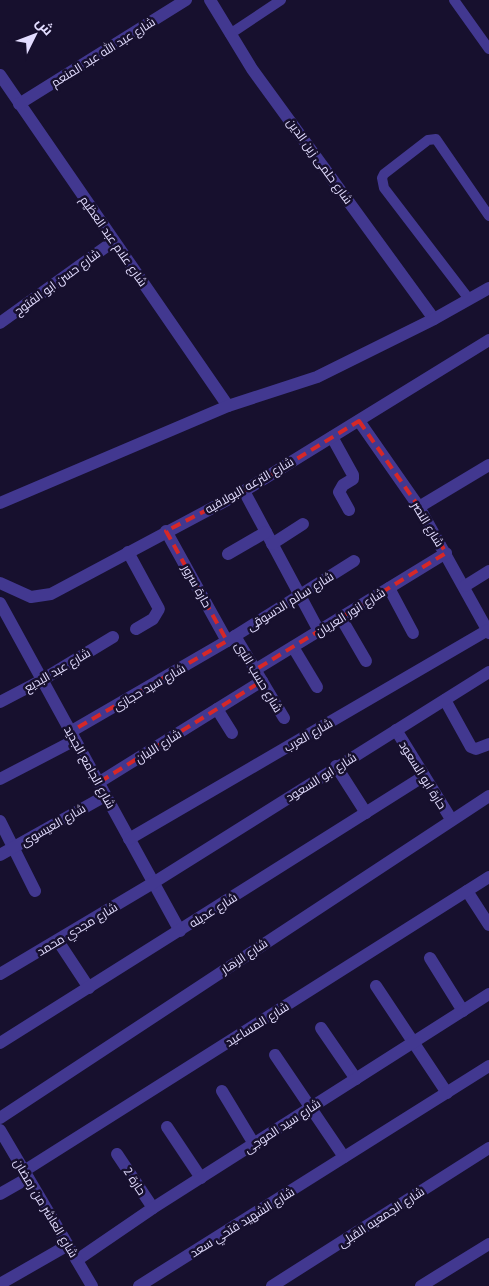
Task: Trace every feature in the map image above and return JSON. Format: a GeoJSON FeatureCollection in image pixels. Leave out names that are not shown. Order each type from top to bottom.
{"type":"FeatureCollection","features":[{"type":"Feature","properties":{"kind":"street","name":"شارع عبد الله عبد المنعم"},"geometry":{"type":"LineString","coordinates":[[19,104],[186,0]]}},
{"type":"Feature","properties":{"kind":"street","name":"شارع حلمى زين الدين"},"geometry":{"type":"LineString","coordinates":[[210,0],[252,69],[434,319]]}},
{"type":"Feature","properties":{"kind":"street","name":"شارع علام عبد العظيم"},"geometry":{"type":"LineString","coordinates":[[0,77],[228,406]]}},
{"type":"Feature","properties":{"kind":"street","name":"شارع حسن ابو الفتوح"},"geometry":{"type":"LineString","coordinates":[[0,322],[114,241]]}},
{"type":"Feature","properties":{"kind":"street"},"geometry":{"type":"LineString","coordinates":[[0,503],[228,406],[317,376],[434,319],[489,288]]}},
{"type":"Feature","properties":{"kind":"street","name":"شارع الترعه البولاقيه"},"geometry":{"type":"LineString","coordinates":[[0,583],[20,593],[40,597],[51,594],[244,491],[489,340]]}},
{"type":"Feature","properties":{"kind":"street","name":"شارع النصر"},"geometry":{"type":"LineString","coordinates":[[359,421],[419,507],[465,586],[488,631]]}},
{"type":"Feature","properties":{"kind":"street"},"geometry":{"type":"LineString","coordinates":[[332,437],[353,475],[353,479],[343,485],[339,492],[349,510]]}},
{"type":"Feature","properties":{"kind":"street"},"geometry":{"type":"LineString","coordinates":[[419,507],[489,465]]}},
{"type":"Feature","properties":{"kind":"street"},"geometry":{"type":"LineString","coordinates":[[244,491],[319,631]]}},
{"type":"Feature","properties":{"kind":"street"},"geometry":{"type":"LineString","coordinates":[[228,554],[303,524]]}},
{"type":"Feature","properties":{"kind":"street","name":"حارة سرور"},"geometry":{"type":"LineString","coordinates":[[166,531],[231,638]]}},
{"type":"Feature","properties":{"kind":"street"},"geometry":{"type":"LineString","coordinates":[[128,552],[159,609],[157,614],[136,629]]}},
{"type":"Feature","properties":{"kind":"street","name":"شارع انور العريان"},"geometry":{"type":"LineString","coordinates":[[259,676],[293,647],[446,553]]}},
{"type":"Feature","properties":{"kind":"street","name":"شارع سالم الدسوقى"},"geometry":{"type":"LineString","coordinates":[[231,638],[354,561]]}},
{"type":"Feature","properties":{"kind":"street"},"geometry":{"type":"LineString","coordinates":[[465,586],[489,571]]}},
{"type":"Feature","properties":{"kind":"street"},"geometry":{"type":"LineString","coordinates":[[389,588],[413,633]]}},
{"type":"Feature","properties":{"kind":"street","name":"شارع الجامع الجديد"},"geometry":{"type":"LineString","coordinates":[[0,602],[4,622],[42,680],[180,931]]}},
{"type":"Feature","properties":{"kind":"street"},"geometry":{"type":"LineString","coordinates":[[341,618],[366,660]]}},
{"type":"Feature","properties":{"kind":"street","name":"شارع العرب"},"geometry":{"type":"LineString","coordinates":[[129,839],[488,631]]}},
{"type":"Feature","properties":{"kind":"street","name":"شارع عبد البديع"},"geometry":{"type":"LineString","coordinates":[[0,702],[42,680],[113,637]]}},
{"type":"Feature","properties":{"kind":"street","name":"شارع حسب النبى"},"geometry":{"type":"LineString","coordinates":[[231,638],[259,676],[284,718]]}},
{"type":"Feature","properties":{"kind":"street","name":"شارع سيد حجازى"},"geometry":{"type":"LineString","coordinates":[[0,779],[231,638]]}},
{"type":"Feature","properties":{"kind":"street"},"geometry":{"type":"LineString","coordinates":[[293,647],[317,687]]}},
{"type":"Feature","properties":{"kind":"street","name":"شارع ابو السعود"},"geometry":{"type":"LineString","coordinates":[[153,883],[336,766],[489,672]]}},
{"type":"Feature","properties":{"kind":"street","name":"شارع اللبان"},"geometry":{"type":"LineString","coordinates":[[98,783],[217,709],[259,676]]}},
{"type":"Feature","properties":{"kind":"street"},"geometry":{"type":"LineString","coordinates":[[445,700],[472,746],[476,749],[489,744]]}},
{"type":"Feature","properties":{"kind":"street"},"geometry":{"type":"LineString","coordinates":[[217,709],[232,733]]}},
{"type":"Feature","properties":{"kind":"street","name":"حارة ابو السعود"},"geometry":{"type":"LineString","coordinates":[[396,730],[452,819]]}},
{"type":"Feature","properties":{"kind":"street"},"geometry":{"type":"LineString","coordinates":[[336,766],[366,813]]}},
{"type":"Feature","properties":{"kind":"street","name":"شارع عديله"},"geometry":{"type":"LineString","coordinates":[[0,1043],[424,776]]}},
{"type":"Feature","properties":{"kind":"street","name":"شارع العيسوى"},"geometry":{"type":"LineString","coordinates":[[0,855],[105,796]]}},
{"type":"Feature","properties":{"kind":"street","name":"شارع الزهار"},"geometry":{"type":"LineString","coordinates":[[0,1118],[489,796]]}},
{"type":"Feature","properties":{"kind":"street"},"geometry":{"type":"LineString","coordinates":[[0,821],[35,891]]}},
{"type":"Feature","properties":{"kind":"street","name":"شارع المساعيد"},"geometry":{"type":"LineString","coordinates":[[0,1194],[26,1174],[489,877]]}},
{"type":"Feature","properties":{"kind":"street","name":"شارع مجدي محمد"},"geometry":{"type":"LineString","coordinates":[[0,974],[153,883]]}},
{"type":"Feature","properties":{"kind":"street"},"geometry":{"type":"LineString","coordinates":[[467,890],[489,925]]}},
{"type":"Feature","properties":{"kind":"street"},"geometry":{"type":"LineString","coordinates":[[58,940],[89,988]]}},
{"type":"Feature","properties":{"kind":"street"},"geometry":{"type":"LineString","coordinates":[[430,958],[463,1011]]}},
{"type":"Feature","properties":{"kind":"street"},"geometry":{"type":"LineString","coordinates":[[376,986],[447,1093]]}},
{"type":"Feature","properties":{"kind":"street","name":"شارع سيد الموجى"},"geometry":{"type":"LineString","coordinates":[[77,1260],[153,1208],[489,994]]}},
{"type":"Feature","properties":{"kind":"street"},"geometry":{"type":"LineString","coordinates":[[322,1028],[356,1079]]}},
{"type":"Feature","properties":{"kind":"street"},"geometry":{"type":"LineString","coordinates":[[274,1055],[344,1157]]}},
{"type":"Feature","properties":{"kind":"street","name":"شارع الشهيد فتحي سعد"},"geometry":{"type":"LineString","coordinates":[[140,1286],[489,1066]]}},
{"type":"Feature","properties":{"kind":"street"},"geometry":{"type":"LineString","coordinates":[[222,1091],[254,1144]]}},
{"type":"Feature","properties":{"kind":"street"},"geometry":{"type":"LineString","coordinates":[[167,1127],[201,1178]]}},
{"type":"Feature","properties":{"kind":"street","name":"شارع العاشر من رمضان"},"geometry":{"type":"LineString","coordinates":[[0,1130],[92,1286]]}},
{"type":"Feature","properties":{"kind":"street","name":"شارع الجمعيه القبلى"},"geometry":{"type":"LineString","coordinates":[[272,1286],[489,1148]]}},
{"type":"Feature","properties":{"kind":"street","name":"حارة 2"},"geometry":{"type":"LineString","coordinates":[[117,1154],[153,1208]]}},
{"type":"Feature","properties":{"kind":"street"},"geometry":{"type":"LineString","coordinates":[[421,1286],[489,1244]]}},
{"type":"Feature","properties":{"kind":"street"},"geometry":{"type":"LineString","coordinates":[[0,1284],[68,1245]]}},
{"type":"Feature","properties":{"kind":"lane"},"geometry":{"type":"LineString","coordinates":[[230,34],[281,0]]}},
{"type":"Feature","properties":{"kind":"lane"},"geometry":{"type":"LineString","coordinates":[[454,0],[489,49]]}},
{"type":"Feature","properties":{"kind":"lane"},"geometry":{"type":"LineString","coordinates":[[469,299],[384,188],[382,178],[384,174],[428,140],[436,139],[489,216]]}},
{"type":"Feature","properties":{"kind":"highlighted area"},"geometry":{"type":"Polygon","coordinates":[[[359,421],[419,507],[446,553],[255,670],[262,681],[98,783],[70,732],[227,641],[166,531],[244,491],[359,421]]]}}]}
